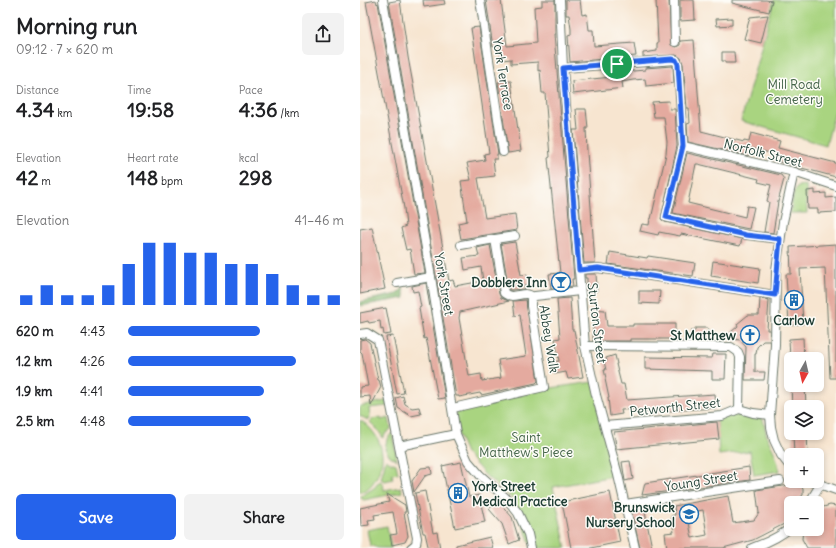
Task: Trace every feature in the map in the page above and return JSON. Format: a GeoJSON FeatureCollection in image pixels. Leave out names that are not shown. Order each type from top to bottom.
{"type":"FeatureCollection","features":[{"type":"Feature","properties":{"kind":"street","name":"York Street"},"geometry":{"type":"LineString","coordinates":[[383,0],[453,408],[456,434],[468,461],[480,475],[507,499],[518,513],[528,534],[531,548]]}},
{"type":"Feature","properties":{"kind":"street","name":"York Terrace"},"geometry":{"type":"LineString","coordinates":[[480,0],[503,152]]}},
{"type":"Feature","properties":{"kind":"street","name":"Sturton Street"},"geometry":{"type":"LineString","coordinates":[[560,0],[563,68],[585,346],[635,548]]}},
{"type":"Feature","properties":{"kind":"street"},"geometry":{"type":"LineString","coordinates":[[674,0],[675,42]]}},
{"type":"Feature","properties":{"kind":"street"},"geometry":{"type":"LineString","coordinates":[[563,68],[676,60],[678,64],[683,146],[666,217],[746,235],[780,239]]}},
{"type":"Feature","properties":{"kind":"street","name":"Norfolk Street"},"geometry":{"type":"LineString","coordinates":[[683,146],[794,172],[836,186]]}},
{"type":"Feature","properties":{"kind":"street"},"geometry":{"type":"LineString","coordinates":[[784,459],[774,440],[770,414],[775,345],[775,295],[780,239],[794,172]]}},
{"type":"Feature","properties":{"kind":"street"},"geometry":{"type":"LineString","coordinates":[[461,246],[515,236]]}},
{"type":"Feature","properties":{"kind":"street"},"geometry":{"type":"LineString","coordinates":[[495,240],[504,293],[511,296],[529,294],[533,297]]}},
{"type":"Feature","properties":{"kind":"street"},"geometry":{"type":"LineString","coordinates":[[579,270],[598,268],[775,295]]}},
{"type":"Feature","properties":{"kind":"street"},"geometry":{"type":"LineString","coordinates":[[397,283],[431,278]]}},
{"type":"Feature","properties":{"kind":"street","name":"Abbey Walk"},"geometry":{"type":"LineString","coordinates":[[453,408],[544,387],[530,302],[533,297],[580,291]]}},
{"type":"Feature","properties":{"kind":"street"},"geometry":{"type":"LineString","coordinates":[[360,334],[367,333],[378,340],[417,538],[416,544],[411,548]]}},
{"type":"Feature","properties":{"kind":"street"},"geometry":{"type":"LineString","coordinates":[[585,346],[731,347],[738,352],[740,357],[739,409]]}},
{"type":"Feature","properties":{"kind":"street","name":"Petworth Street"},"geometry":{"type":"LineString","coordinates":[[605,426],[722,416],[739,409],[753,413],[770,414]]}},
{"type":"Feature","properties":{"kind":"street"},"geometry":{"type":"LineString","coordinates":[[399,446],[456,434]]}},
{"type":"Feature","properties":{"kind":"street","name":"Young Street"},"geometry":{"type":"LineString","coordinates":[[625,504],[780,481]]}},
{"type":"Feature","properties":{"kind":"street"},"geometry":{"type":"LineString","coordinates":[[824,486],[836,490]]}},
{"type":"Feature","properties":{"kind":"street"},"geometry":{"type":"LineString","coordinates":[[752,548],[773,540],[784,532]]}},
{"type":"Feature","properties":{"kind":"green space","name":"Mill Road Cemetery"},"geometry":{"type":"Polygon","coordinates":[[[774,0],[836,0],[836,108],[826,145],[741,121],[774,0]]]}},
{"type":"Feature","properties":{"kind":"green space"},"geometry":{"type":"Polygon","coordinates":[[[806,185],[807,213],[790,213],[794,192],[798,186],[806,185]]]}},
{"type":"Feature","properties":{"kind":"green space"},"geometry":{"type":"Polygon","coordinates":[[[403,288],[405,298],[360,306],[360,302],[397,294],[403,288]]]}},
{"type":"Feature","properties":{"kind":"green space","name":"Saint Matthew's Piece"},"geometry":{"type":"Polygon","coordinates":[[[593,382],[618,475],[553,487],[566,548],[532,548],[514,500],[485,475],[466,453],[458,434],[456,409],[551,388],[593,382]]]}},
{"type":"Feature","properties":{"kind":"green space"},"geometry":{"type":"Polygon","coordinates":[[[386,401],[387,406],[369,408],[370,417],[368,420],[360,416],[360,406],[386,401]]]}},
{"type":"Feature","properties":{"kind":"green space"},"geometry":{"type":"Polygon","coordinates":[[[736,415],[763,419],[767,437],[775,454],[780,471],[754,475],[750,451],[719,455],[717,419],[736,415]]]}},
{"type":"Feature","properties":{"kind":"green space"},"geometry":{"type":"Polygon","coordinates":[[[381,417],[381,420],[389,418],[391,429],[383,438],[370,422],[373,419],[381,417]]]}},
{"type":"Feature","properties":{"kind":"green space"},"geometry":{"type":"Polygon","coordinates":[[[360,420],[373,431],[377,438],[382,453],[382,461],[380,470],[373,483],[370,487],[360,492],[360,420]]]}},
{"type":"Feature","properties":{"kind":"green space"},"geometry":{"type":"Polygon","coordinates":[[[392,433],[397,460],[390,456],[385,449],[387,439],[392,433]]]}},
{"type":"Feature","properties":{"kind":"green space"},"geometry":{"type":"Polygon","coordinates":[[[386,459],[396,464],[398,473],[392,474],[393,479],[385,481],[381,479],[386,459]]]}},
{"type":"Feature","properties":{"kind":"green space"},"geometry":{"type":"Polygon","coordinates":[[[380,481],[383,483],[384,490],[401,487],[402,492],[364,500],[361,498],[361,496],[374,488],[380,481]]]}},
{"type":"Feature","properties":{"kind":"green space"},"geometry":{"type":"Polygon","coordinates":[[[387,526],[391,548],[378,548],[370,545],[367,530],[387,526]]]}},
{"type":"Feature","properties":{"kind":"building"},"geometry":{"type":"Polygon","coordinates":[[[376,0],[377,4],[378,3],[425,273],[414,274],[410,249],[406,250],[401,228],[406,226],[404,208],[366,2],[376,0]]]}},
{"type":"Feature","properties":{"kind":"building"},"geometry":{"type":"Polygon","coordinates":[[[400,0],[408,57],[449,281],[453,280],[455,286],[483,281],[481,267],[465,270],[463,258],[479,256],[477,248],[490,245],[499,294],[501,298],[509,301],[460,312],[459,318],[469,376],[481,374],[482,381],[501,378],[498,360],[526,356],[520,315],[515,316],[513,301],[526,300],[538,381],[536,383],[481,395],[480,393],[459,397],[456,396],[389,2],[400,0]]]}},
{"type":"Feature","properties":{"kind":"building"},"geometry":{"type":"Polygon","coordinates":[[[423,0],[444,0],[445,4],[424,7],[423,0]]]}},
{"type":"Feature","properties":{"kind":"building"},"geometry":{"type":"Polygon","coordinates":[[[486,0],[501,0],[507,46],[536,43],[534,7],[542,6],[542,0],[555,0],[554,34],[574,279],[572,279],[573,286],[551,288],[549,274],[560,273],[548,158],[550,157],[545,93],[542,93],[538,62],[511,64],[511,59],[502,60],[500,46],[493,47],[486,0]]]}},
{"type":"Feature","properties":{"kind":"building"},"geometry":{"type":"Polygon","coordinates":[[[566,0],[580,0],[582,15],[587,14],[589,30],[593,30],[594,46],[634,43],[636,56],[570,62],[568,36],[571,35],[571,29],[569,15],[566,15],[566,0]]]}},
{"type":"Feature","properties":{"kind":"building"},"geometry":{"type":"Polygon","coordinates":[[[656,0],[669,0],[671,45],[676,47],[680,45],[680,41],[694,40],[701,131],[744,142],[749,142],[751,133],[780,141],[778,148],[836,163],[836,177],[779,162],[781,156],[751,148],[749,156],[688,142],[687,124],[690,123],[689,108],[687,108],[683,64],[681,58],[676,55],[643,57],[643,53],[657,51],[656,0]]]}},
{"type":"Feature","properties":{"kind":"building"},"geometry":{"type":"Polygon","coordinates":[[[680,0],[694,0],[695,20],[680,21],[680,0]]]}},
{"type":"Feature","properties":{"kind":"building"},"geometry":{"type":"Polygon","coordinates":[[[732,0],[772,1],[769,12],[732,3],[732,0]]]}},
{"type":"Feature","properties":{"kind":"building"},"geometry":{"type":"Polygon","coordinates":[[[768,15],[761,43],[744,39],[750,17],[768,15]]]}},
{"type":"Feature","properties":{"kind":"building"},"geometry":{"type":"Polygon","coordinates":[[[732,18],[732,25],[717,26],[716,19],[732,18]]]}},
{"type":"Feature","properties":{"kind":"building"},"geometry":{"type":"Polygon","coordinates":[[[479,27],[498,154],[497,159],[493,159],[495,176],[478,178],[485,218],[515,214],[517,230],[461,239],[458,223],[467,221],[461,181],[471,180],[467,163],[485,160],[484,154],[489,153],[471,28],[479,27]]]}},
{"type":"Feature","properties":{"kind":"building"},"geometry":{"type":"Polygon","coordinates":[[[722,52],[734,52],[735,63],[725,63],[725,61],[722,61],[722,52]]]}},
{"type":"Feature","properties":{"kind":"building"},"geometry":{"type":"Polygon","coordinates":[[[673,66],[674,83],[646,86],[645,79],[633,80],[622,82],[623,88],[573,94],[572,81],[622,76],[622,72],[645,70],[645,68],[673,66]]]}},
{"type":"Feature","properties":{"kind":"building"},"geometry":{"type":"Polygon","coordinates":[[[511,81],[521,151],[508,153],[498,82],[511,81]]]}},
{"type":"Feature","properties":{"kind":"building"},"geometry":{"type":"Polygon","coordinates":[[[669,101],[670,109],[675,109],[677,146],[661,219],[665,222],[742,239],[740,246],[681,234],[680,236],[659,232],[658,235],[640,231],[642,224],[649,225],[666,154],[667,142],[664,117],[654,117],[652,102],[669,101]]]}},
{"type":"Feature","properties":{"kind":"building"},"geometry":{"type":"Polygon","coordinates":[[[576,109],[586,109],[588,128],[586,128],[587,152],[595,263],[584,263],[573,130],[578,130],[576,109]]]}},
{"type":"Feature","properties":{"kind":"building"},"geometry":{"type":"Polygon","coordinates":[[[687,153],[781,175],[784,179],[778,202],[773,233],[764,232],[769,202],[767,201],[771,185],[758,182],[759,179],[698,164],[696,164],[688,203],[745,217],[747,206],[754,207],[749,229],[673,213],[687,153]]]}},
{"type":"Feature","properties":{"kind":"building"},"geometry":{"type":"Polygon","coordinates":[[[815,190],[815,194],[826,193],[826,198],[836,197],[836,212],[818,213],[818,209],[808,209],[807,191],[815,190]]]}},
{"type":"Feature","properties":{"kind":"building"},"geometry":{"type":"Polygon","coordinates":[[[372,227],[385,289],[360,294],[360,229],[372,227]]]}},
{"type":"Feature","properties":{"kind":"building"},"geometry":{"type":"Polygon","coordinates":[[[515,242],[521,275],[527,274],[529,285],[524,286],[525,289],[509,290],[501,244],[515,242]]]}},
{"type":"Feature","properties":{"kind":"building"},"geometry":{"type":"Polygon","coordinates":[[[836,244],[836,378],[830,378],[825,268],[800,269],[803,324],[789,325],[786,274],[791,274],[790,247],[836,244]]]}},
{"type":"Feature","properties":{"kind":"building"},"geometry":{"type":"Polygon","coordinates":[[[610,252],[647,258],[648,256],[695,263],[693,276],[608,264],[610,252]]]}},
{"type":"Feature","properties":{"kind":"building"},"geometry":{"type":"Polygon","coordinates":[[[713,261],[760,268],[758,283],[711,276],[713,261]]]}},
{"type":"Feature","properties":{"kind":"building"},"geometry":{"type":"Polygon","coordinates":[[[585,274],[596,274],[597,291],[587,292],[587,278],[585,278],[585,274]]]}},
{"type":"Feature","properties":{"kind":"building"},"geometry":{"type":"Polygon","coordinates":[[[426,283],[445,398],[438,399],[426,338],[424,339],[418,291],[413,292],[412,286],[426,283]]]}},
{"type":"Feature","properties":{"kind":"building"},"geometry":{"type":"Polygon","coordinates":[[[639,291],[660,291],[659,304],[639,303],[639,291]]]}},
{"type":"Feature","properties":{"kind":"building"},"geometry":{"type":"Polygon","coordinates":[[[570,298],[572,330],[574,330],[583,377],[568,379],[566,372],[555,374],[552,362],[559,361],[555,339],[560,338],[557,299],[570,298]]]}},
{"type":"Feature","properties":{"kind":"building"},"geometry":{"type":"Polygon","coordinates":[[[760,298],[769,300],[767,330],[770,330],[770,341],[763,341],[757,347],[755,354],[755,372],[765,372],[764,380],[745,380],[746,347],[740,340],[732,339],[730,333],[738,326],[737,324],[748,315],[759,315],[760,298]]]}},
{"type":"Feature","properties":{"kind":"building"},"geometry":{"type":"Polygon","coordinates":[[[386,308],[391,334],[384,335],[383,329],[381,330],[380,321],[360,323],[360,313],[386,308]]]}},
{"type":"Feature","properties":{"kind":"building"},"geometry":{"type":"Polygon","coordinates":[[[592,309],[605,310],[607,326],[633,326],[633,324],[675,324],[675,339],[593,341],[594,327],[592,309]]]}},
{"type":"Feature","properties":{"kind":"building"},"geometry":{"type":"Polygon","coordinates":[[[695,328],[708,328],[708,333],[715,333],[714,341],[691,341],[691,331],[695,331],[695,328]]]}},
{"type":"Feature","properties":{"kind":"building"},"geometry":{"type":"Polygon","coordinates":[[[393,336],[404,393],[397,394],[386,337],[393,336]]]}},
{"type":"Feature","properties":{"kind":"building"},"geometry":{"type":"Polygon","coordinates":[[[803,338],[804,352],[790,352],[789,339],[803,338]]]}},
{"type":"Feature","properties":{"kind":"building"},"geometry":{"type":"Polygon","coordinates":[[[365,339],[370,343],[378,380],[381,387],[371,406],[370,396],[360,397],[360,387],[368,386],[362,353],[360,351],[360,340],[365,339]]]}},
{"type":"Feature","properties":{"kind":"building"},"geometry":{"type":"Polygon","coordinates":[[[713,354],[726,354],[725,379],[712,379],[712,371],[645,369],[645,357],[712,358],[713,354]]]}},
{"type":"Feature","properties":{"kind":"building"},"geometry":{"type":"Polygon","coordinates":[[[615,355],[621,384],[624,384],[627,400],[715,394],[716,408],[638,413],[637,409],[621,410],[622,414],[610,416],[604,361],[607,361],[606,358],[615,355]]]}},
{"type":"Feature","properties":{"kind":"building"},"geometry":{"type":"Polygon","coordinates":[[[791,392],[805,392],[806,400],[792,400],[791,392]]]}},
{"type":"Feature","properties":{"kind":"building"},"geometry":{"type":"Polygon","coordinates":[[[403,396],[405,404],[412,408],[419,407],[421,414],[411,416],[398,408],[396,398],[403,396]]]}},
{"type":"Feature","properties":{"kind":"building"},"geometry":{"type":"Polygon","coordinates":[[[717,422],[719,439],[616,449],[614,432],[717,422]]]}},
{"type":"Feature","properties":{"kind":"building"},"geometry":{"type":"Polygon","coordinates":[[[793,440],[807,440],[808,448],[794,448],[793,440]]]}},
{"type":"Feature","properties":{"kind":"building"},"geometry":{"type":"Polygon","coordinates":[[[630,461],[633,479],[625,481],[622,462],[630,461]]]}},
{"type":"Feature","properties":{"kind":"building","name":"York Street Medical Practice"},"geometry":{"type":"Polygon","coordinates":[[[461,462],[469,497],[479,495],[485,522],[455,528],[442,466],[461,462]]]}},
{"type":"Feature","properties":{"kind":"building"},"geometry":{"type":"Polygon","coordinates":[[[431,467],[432,474],[425,476],[414,492],[412,481],[421,468],[431,467]]]}},
{"type":"Feature","properties":{"kind":"building"},"geometry":{"type":"Polygon","coordinates":[[[749,467],[750,480],[642,495],[645,483],[749,467]]]}},
{"type":"Feature","properties":{"kind":"building"},"geometry":{"type":"Polygon","coordinates":[[[784,486],[784,488],[803,489],[802,496],[784,496],[784,524],[753,540],[723,548],[667,548],[665,533],[674,532],[671,516],[675,515],[674,506],[728,496],[733,523],[754,520],[759,513],[756,490],[784,486]],[[703,510],[687,513],[692,538],[707,535],[703,510]]]}},
{"type":"Feature","properties":{"kind":"building"},"geometry":{"type":"Polygon","coordinates":[[[425,491],[433,533],[437,532],[440,548],[431,548],[428,546],[425,533],[423,533],[415,493],[425,491]]]}},
{"type":"Feature","properties":{"kind":"building"},"geometry":{"type":"Polygon","coordinates":[[[610,492],[620,542],[591,548],[571,548],[562,502],[610,492]]]}},
{"type":"Feature","properties":{"kind":"building"},"geometry":{"type":"Polygon","coordinates":[[[387,494],[405,505],[406,512],[404,512],[408,536],[405,542],[392,545],[390,535],[397,534],[393,512],[374,515],[375,519],[368,520],[369,525],[361,526],[360,508],[389,502],[387,494]]]}},
{"type":"Feature","properties":{"kind":"building"},"geometry":{"type":"Polygon","coordinates":[[[498,501],[512,517],[519,540],[509,544],[502,524],[489,509],[498,501]]]}},
{"type":"Feature","properties":{"kind":"building"},"geometry":{"type":"Polygon","coordinates":[[[830,505],[836,506],[836,548],[807,548],[802,539],[802,536],[824,536],[824,507],[830,505]]]}},
{"type":"Feature","properties":{"kind":"building"},"geometry":{"type":"Polygon","coordinates":[[[644,507],[652,548],[640,548],[631,509],[644,507]]]}},
{"type":"Feature","properties":{"kind":"building"},"geometry":{"type":"Polygon","coordinates":[[[490,537],[493,548],[456,548],[456,545],[490,537]]]}},
{"type":"Feature","properties":{"kind":"place","name":"Dobblers Inn"},"geometry":{"type":"Point","coordinates":[561,282]}},
{"type":"Feature","properties":{"kind":"place","name":"Carlow"},"geometry":{"type":"Point","coordinates":[794,300]}},
{"type":"Feature","properties":{"kind":"place","name":"St Matthew"},"geometry":{"type":"Point","coordinates":[750,335]}},
{"type":"Feature","properties":{"kind":"place","name":"York Street Medical Practice"},"geometry":{"type":"Point","coordinates":[458,493]}},
{"type":"Feature","properties":{"kind":"place","name":"Brunswick Nursery School"},"geometry":{"type":"Point","coordinates":[689,514]}},
{"type":"Feature","properties":{"kind":"route"},"geometry":{"type":"LineString","coordinates":[[672,59],[677,61],[683,146],[666,217],[746,235],[780,239],[776,270],[775,295],[598,268],[579,270],[563,68],[617,64],[672,59]]}}]}
